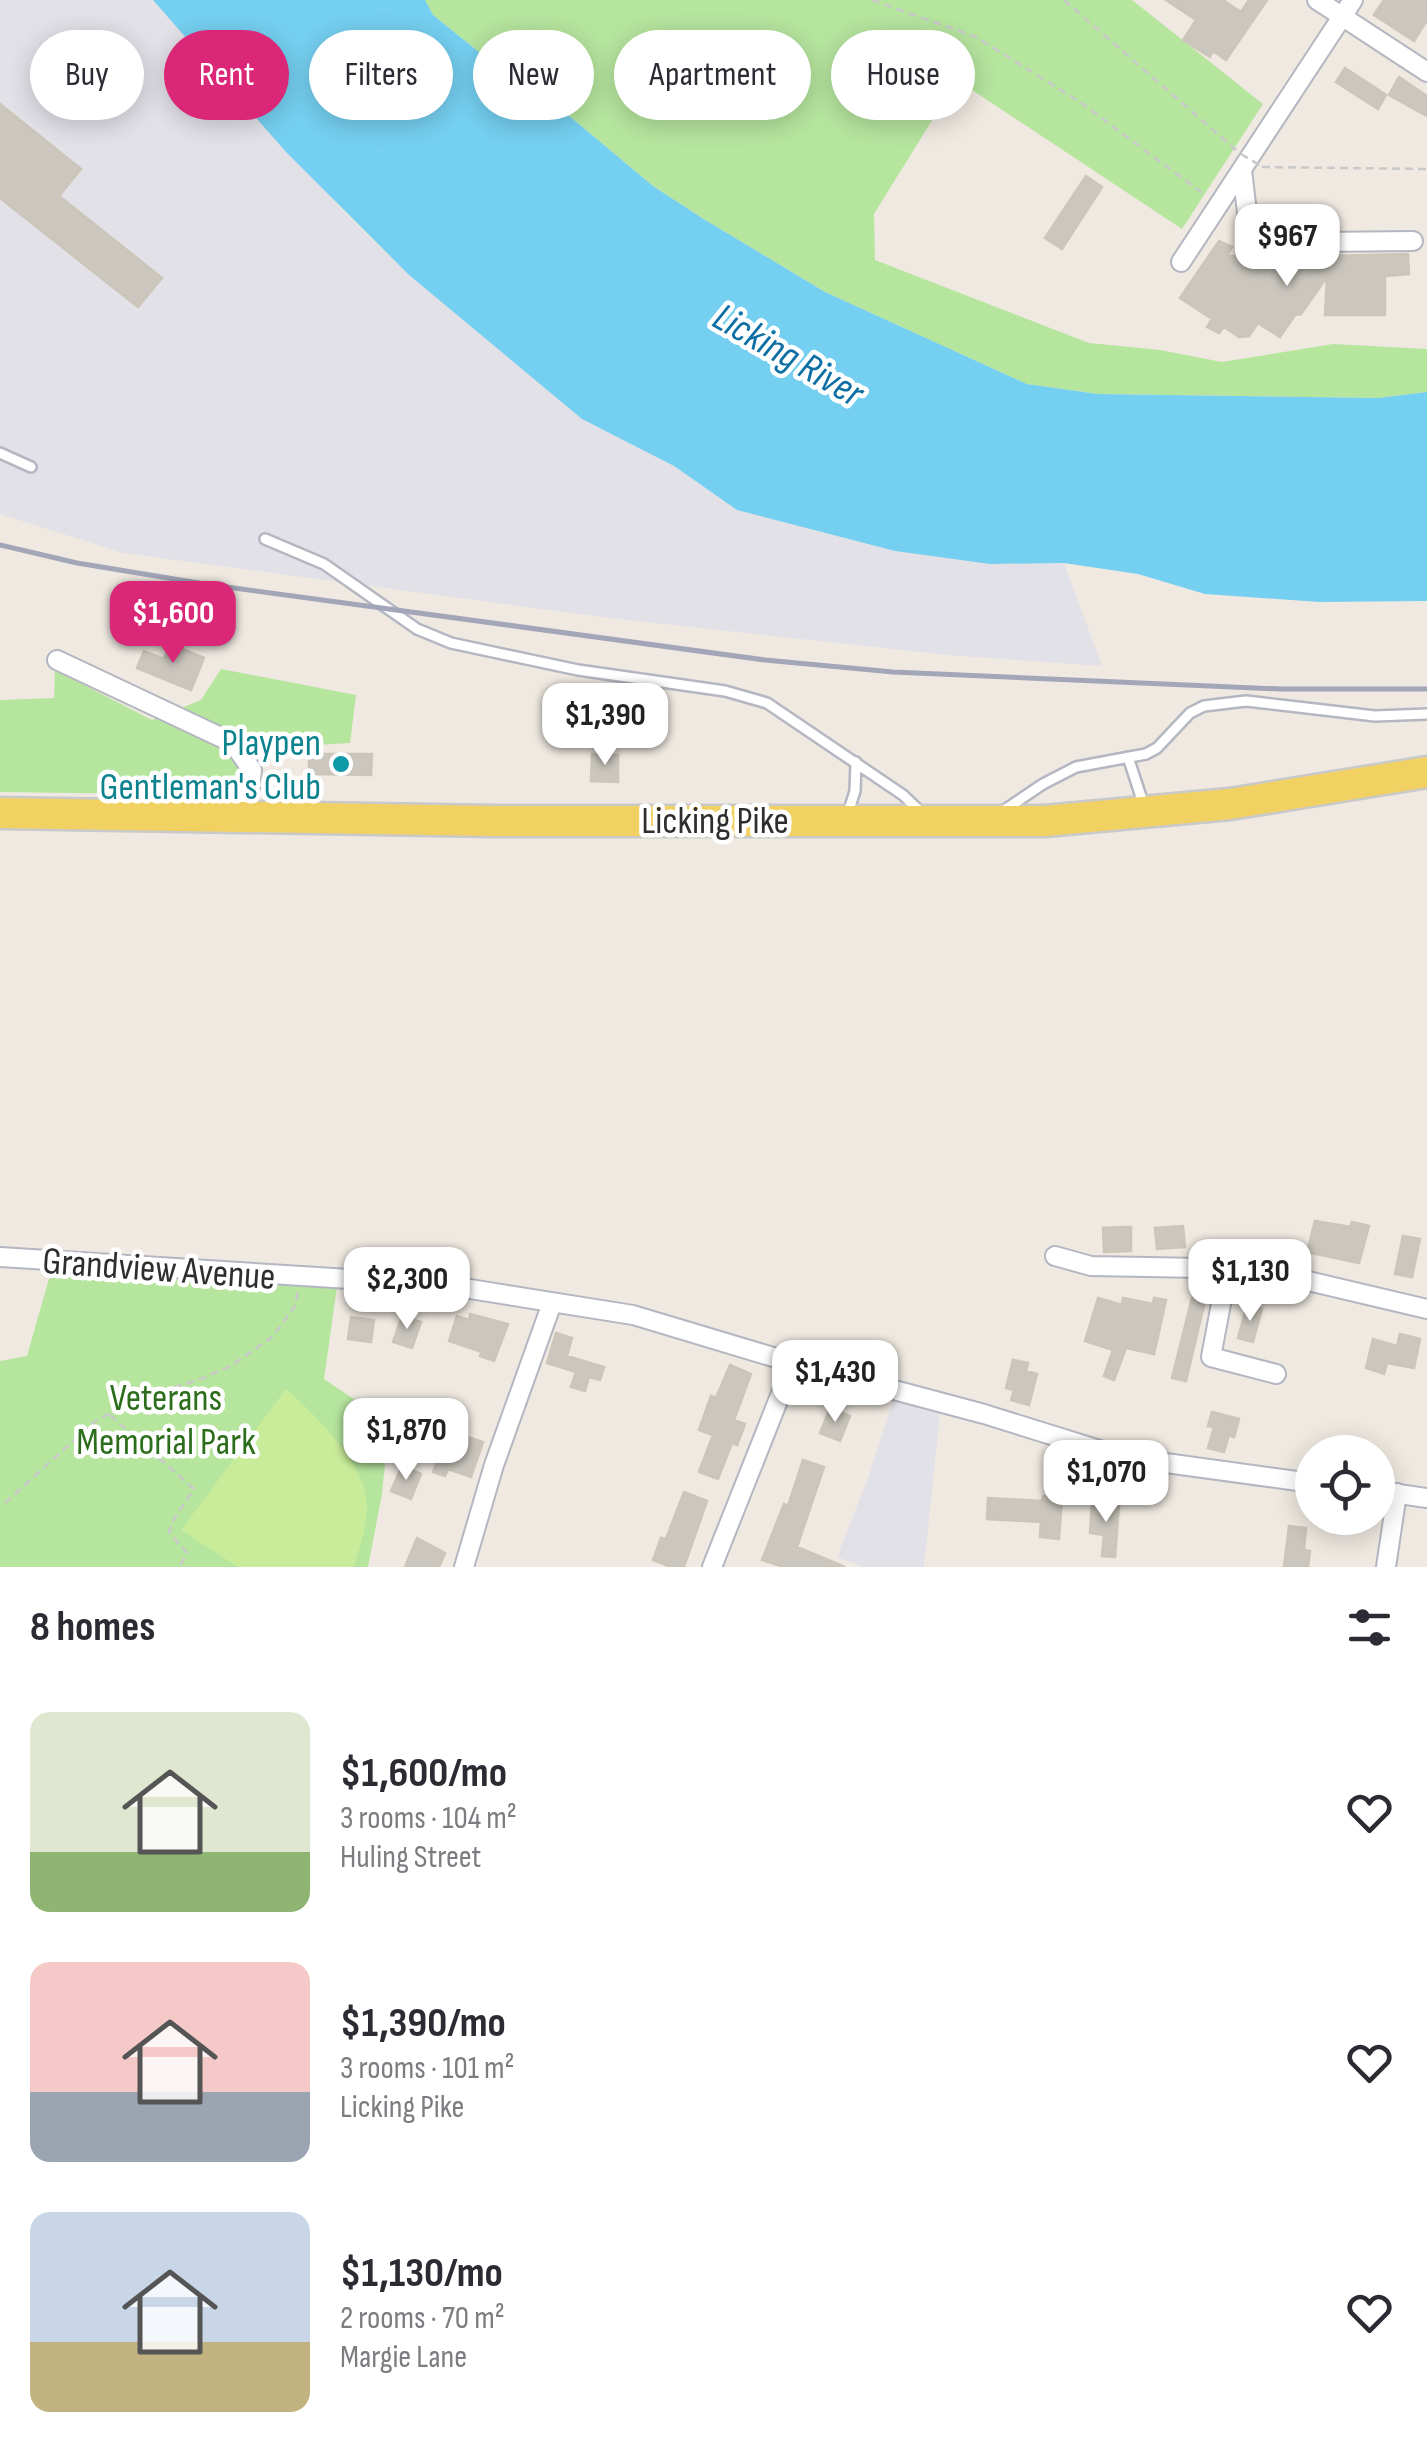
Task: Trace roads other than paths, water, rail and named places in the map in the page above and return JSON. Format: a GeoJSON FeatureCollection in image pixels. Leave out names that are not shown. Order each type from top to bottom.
{"type":"FeatureCollection","features":[{"type":"Feature","properties":{"kind":"main road","name":"Licking Pike"},"geometry":{"type":"LineString","coordinates":[[0,813],[493,820],[1046,820],[1280,797],[1427,772]]}},
{"type":"Feature","properties":{"kind":"street"},"geometry":{"type":"LineString","coordinates":[[1317,0],[1427,71]]}},
{"type":"Feature","properties":{"kind":"street"},"geometry":{"type":"LineString","coordinates":[[1182,262],[1354,0]]}},
{"type":"Feature","properties":{"kind":"street"},"geometry":{"type":"LineString","coordinates":[[1248,163],[1249,229],[1319,242],[1413,241]]}},
{"type":"Feature","properties":{"kind":"street"},"geometry":{"type":"LineString","coordinates":[[57,660],[233,743],[252,770],[247,815]]}},
{"type":"Feature","properties":{"kind":"street"},"geometry":{"type":"LineString","coordinates":[[1055,1256],[1091,1266],[1257,1269],[1427,1309]]}},
{"type":"Feature","properties":{"kind":"street","name":"Grandview Avenue"},"geometry":{"type":"LineString","coordinates":[[0,1257],[445,1285],[633,1315],[1122,1457],[1295,1481]]}},
{"type":"Feature","properties":{"kind":"street"},"geometry":{"type":"LineString","coordinates":[[1228,1267],[1211,1357],[1276,1374]]}},
{"type":"Feature","properties":{"kind":"street"},"geometry":{"type":"LineString","coordinates":[[464,1567],[494,1465],[552,1303]]}},
{"type":"Feature","properties":{"kind":"street"},"geometry":{"type":"LineString","coordinates":[[712,1567],[792,1364]]}},
{"type":"Feature","properties":{"kind":"street"},"geometry":{"type":"LineString","coordinates":[[1395,1493],[1427,1498]]}},
{"type":"Feature","properties":{"kind":"street"},"geometry":{"type":"LineString","coordinates":[[1386,1535],[1386,1567]]}},
{"type":"Feature","properties":{"kind":"lane"},"geometry":{"type":"LineString","coordinates":[[0,453],[30,466]]}},
{"type":"Feature","properties":{"kind":"lane"},"geometry":{"type":"LineString","coordinates":[[265,539],[324,564],[426,634],[508,657],[726,691],[767,703],[903,795],[929,820]]}},
{"type":"Feature","properties":{"kind":"lane"},"geometry":{"type":"LineString","coordinates":[[991,819],[1043,784],[1076,768],[1158,748],[1190,713],[1204,706],[1246,701],[1375,716],[1427,714]]}},
{"type":"Feature","properties":{"kind":"lane"},"geometry":{"type":"LineString","coordinates":[[1128,757],[1146,811]]}},
{"type":"Feature","properties":{"kind":"lane"},"geometry":{"type":"LineString","coordinates":[[844,820],[855,790],[856,762]]}},
{"type":"Feature","properties":{"kind":"water","name":"Licking River"},"geometry":{"type":"Polygon","coordinates":[[[153,0],[425,0],[433,15],[452,30],[309,30],[309,120],[453,120],[453,31],[473,47],[473,120],[574,120],[653,186],[825,292],[1027,384],[1098,394],[1378,398],[1427,392],[1427,601],[1320,602],[1205,594],[1138,574],[1064,563],[990,564],[895,551],[737,510],[674,466],[582,419],[409,275],[286,152],[258,120],[289,120],[289,30],[179,30],[153,0]]]}},
{"type":"Feature","properties":{"kind":"railway"},"geometry":{"type":"LineString","coordinates":[[0,545],[77,563],[205,584],[765,660],[893,672],[1280,689],[1427,689]]}},
{"type":"Feature","properties":{"kind":"place","name":"Playpen Gentleman's Club"},"geometry":{"type":"Point","coordinates":[341,764]}},
{"type":"Feature","properties":{"kind":"park label","name":"Veterans Memorial Park"},"geometry":{"type":"Point","coordinates":[166,1419]}}]}
